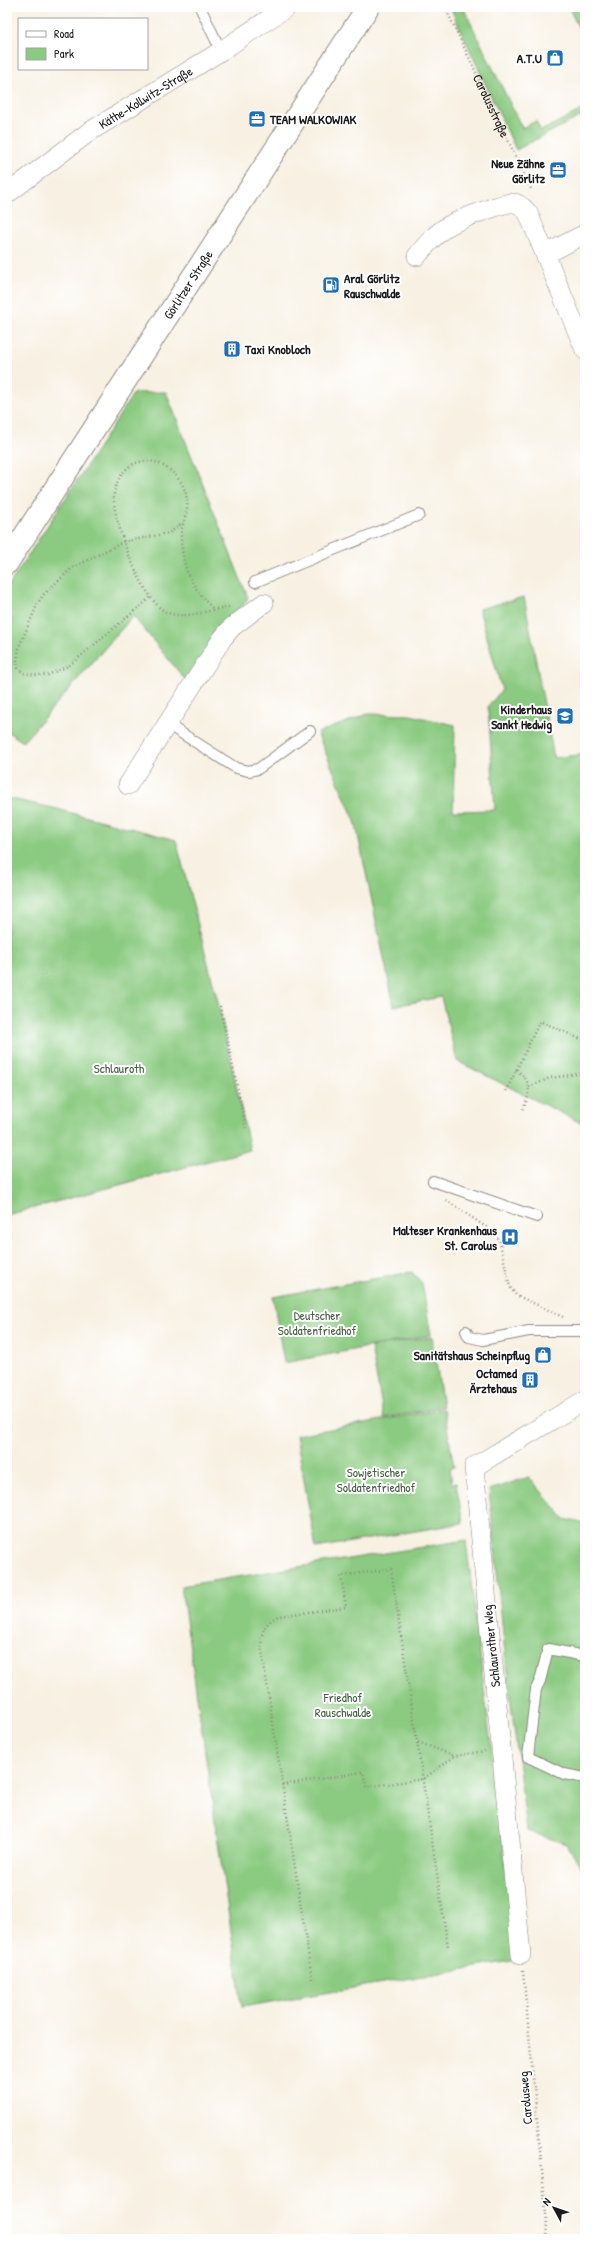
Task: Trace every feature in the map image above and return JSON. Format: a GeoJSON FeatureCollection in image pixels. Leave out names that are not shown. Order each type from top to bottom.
{"type":"FeatureCollection","features":[{"type":"Feature","properties":{"kind":"street","name":"Käthe-Kollwitz-Straße"},"geometry":{"type":"LineString","coordinates":[[7,194],[89,132],[221,51],[287,7]]}},
{"type":"Feature","properties":{"kind":"street","name":"Görlitzer Straße"},"geometry":{"type":"LineString","coordinates":[[7,563],[368,7]]}},
{"type":"Feature","properties":{"kind":"street"},"geometry":{"type":"LineString","coordinates":[[417,256],[428,243],[448,226],[503,204],[514,203],[522,206],[528,213],[546,254],[585,350]]}},
{"type":"Feature","properties":{"kind":"street"},"geometry":{"type":"LineString","coordinates":[[546,254],[585,234]]}},
{"type":"Feature","properties":{"kind":"street"},"geometry":{"type":"LineString","coordinates":[[128,785],[222,638],[232,626],[257,608]]}},
{"type":"Feature","properties":{"kind":"street","name":"Schlaurother Weg"},"geometry":{"type":"LineString","coordinates":[[521,1954],[474,1467],[585,1400]]}},
{"type":"Feature","properties":{"kind":"lane"},"geometry":{"type":"LineString","coordinates":[[200,7],[221,51]]}},
{"type":"Feature","properties":{"kind":"lane"},"geometry":{"type":"LineString","coordinates":[[255,582],[419,515]]}},
{"type":"Feature","properties":{"kind":"lane"},"geometry":{"type":"LineString","coordinates":[[167,724],[236,768],[248,770],[258,769],[310,731]]}},
{"type":"Feature","properties":{"kind":"lane"},"geometry":{"type":"LineString","coordinates":[[433,1180],[537,1217]]}},
{"type":"Feature","properties":{"kind":"lane"},"geometry":{"type":"LineString","coordinates":[[466,1331],[469,1337],[483,1340],[529,1332],[583,1331]]}},
{"type":"Feature","properties":{"kind":"lane"},"geometry":{"type":"LineString","coordinates":[[585,1656],[548,1650],[540,1680],[536,1688],[528,1757],[564,1774],[585,1778]]}},
{"type":"Feature","properties":{"kind":"path","name":"Carolusstraße"},"geometry":{"type":"LineString","coordinates":[[445,7],[533,194]]}},
{"type":"Feature","properties":{"kind":"path"},"geometry":{"type":"LineString","coordinates":[[212,608],[195,589],[188,574],[182,550],[181,536],[187,510],[187,498],[179,478],[169,469],[157,462],[136,462],[117,479],[114,493],[114,506],[123,542],[150,598],[167,612],[181,616],[212,608],[257,608]]}},
{"type":"Feature","properties":{"kind":"path"},"geometry":{"type":"LineString","coordinates":[[150,598],[70,665],[48,675],[23,673],[18,668],[17,660],[23,634],[43,595],[72,568],[123,542],[169,533],[183,522]]}},
{"type":"Feature","properties":{"kind":"path"},"geometry":{"type":"LineString","coordinates":[[220,1006],[246,1128]]}},
{"type":"Feature","properties":{"kind":"path"},"geometry":{"type":"LineString","coordinates":[[506,1091],[540,1021],[585,1041]]}},
{"type":"Feature","properties":{"kind":"path"},"geometry":{"type":"LineString","coordinates":[[516,1070],[524,1076],[529,1087],[528,1098],[523,1108]]}},
{"type":"Feature","properties":{"kind":"path"},"geometry":{"type":"LineString","coordinates":[[529,1087],[554,1077],[585,1073]]}},
{"type":"Feature","properties":{"kind":"path"},"geometry":{"type":"LineString","coordinates":[[443,1198],[486,1227],[499,1238],[510,1287],[516,1295],[572,1322],[583,1331]]}},
{"type":"Feature","properties":{"kind":"path"},"geometry":{"type":"LineString","coordinates":[[312,1979],[261,1646],[262,1630],[268,1621],[278,1616],[346,1607],[341,1576],[391,1569],[448,1947]]}},
{"type":"Feature","properties":{"kind":"path"},"geometry":{"type":"LineString","coordinates":[[418,1742],[455,1756]]}},
{"type":"Feature","properties":{"kind":"path"},"geometry":{"type":"LineString","coordinates":[[282,1785],[363,1772],[366,1787],[423,1779],[455,1756],[501,1749]]}},
{"type":"Feature","properties":{"kind":"path","name":"Carolusweg"},"geometry":{"type":"LineString","coordinates":[[521,1954],[546,2216],[546,2239]]}},
{"type":"Feature","properties":{"kind":"green space"},"geometry":{"type":"Polygon","coordinates":[[[450,7],[463,7],[522,128],[536,121],[541,131],[585,108],[585,114],[516,150],[450,7]]]}},
{"type":"Feature","properties":{"kind":"green space"},"geometry":{"type":"Polygon","coordinates":[[[568,7],[578,7],[585,20],[585,40],[568,7]]]}},
{"type":"Feature","properties":{"kind":"green space"},"geometry":{"type":"Polygon","coordinates":[[[166,392],[248,598],[188,683],[133,616],[23,742],[7,731],[7,588],[134,393],[166,392]]]}},
{"type":"Feature","properties":{"kind":"green space"},"geometry":{"type":"Polygon","coordinates":[[[524,597],[554,758],[585,754],[585,1125],[457,1061],[441,997],[394,1006],[355,821],[317,733],[368,714],[410,715],[455,725],[453,811],[495,810],[488,706],[502,690],[479,609],[524,597]]]}},
{"type":"Feature","properties":{"kind":"green space","name":"Schlauroth"},"geometry":{"type":"Polygon","coordinates":[[[7,798],[53,808],[176,840],[218,1002],[250,1150],[7,1215],[7,798]]]}},
{"type":"Feature","properties":{"kind":"green space","name":"Deutscher Soldatenfriedhof"},"geometry":{"type":"Polygon","coordinates":[[[412,1272],[422,1283],[431,1335],[284,1363],[273,1297],[412,1272]]]}},
{"type":"Feature","properties":{"kind":"green space"},"geometry":{"type":"Polygon","coordinates":[[[432,1337],[443,1407],[384,1418],[371,1347],[432,1337]]]}},
{"type":"Feature","properties":{"kind":"green space","name":"Sowjetischer Soldatenfriedhof"},"geometry":{"type":"Polygon","coordinates":[[[444,1409],[454,1467],[450,1468],[452,1484],[456,1483],[463,1523],[316,1548],[296,1435],[444,1409]]]}},
{"type":"Feature","properties":{"kind":"green space"},"geometry":{"type":"Polygon","coordinates":[[[529,1477],[565,1519],[585,1524],[585,1874],[567,1844],[527,1831],[506,1664],[489,1490],[529,1477]]]}},
{"type":"Feature","properties":{"kind":"green space","name":"Friedhof Rauschwalde"},"geometry":{"type":"Polygon","coordinates":[[[466,1540],[517,1960],[242,2007],[181,1586],[466,1540]]]}},
{"type":"Feature","properties":{"kind":"place","name":"A.T.U"},"geometry":{"type":"Point","coordinates":[555,58]}},
{"type":"Feature","properties":{"kind":"place","name":"TEAM WALKOWIAK"},"geometry":{"type":"Point","coordinates":[257,119]}},
{"type":"Feature","properties":{"kind":"place","name":"Neue Zähne Görlitz"},"geometry":{"type":"Point","coordinates":[558,170]}},
{"type":"Feature","properties":{"kind":"place","name":"Aral Görlitz Rauschwalde"},"geometry":{"type":"Point","coordinates":[331,285]}},
{"type":"Feature","properties":{"kind":"place","name":"Taxi Knobloch"},"geometry":{"type":"Point","coordinates":[232,349]}},
{"type":"Feature","properties":{"kind":"place","name":"Kinderhaus Sankt Hedwig"},"geometry":{"type":"Point","coordinates":[565,716]}},
{"type":"Feature","properties":{"kind":"place","name":"Malteser Krankenhaus St. Carolus"},"geometry":{"type":"Point","coordinates":[510,1237]}},
{"type":"Feature","properties":{"kind":"place","name":"Sanitätshaus Scheinpflug"},"geometry":{"type":"Point","coordinates":[543,1355]}},
{"type":"Feature","properties":{"kind":"place","name":"Octamed Ärztehaus"},"geometry":{"type":"Point","coordinates":[530,1380]}}]}
